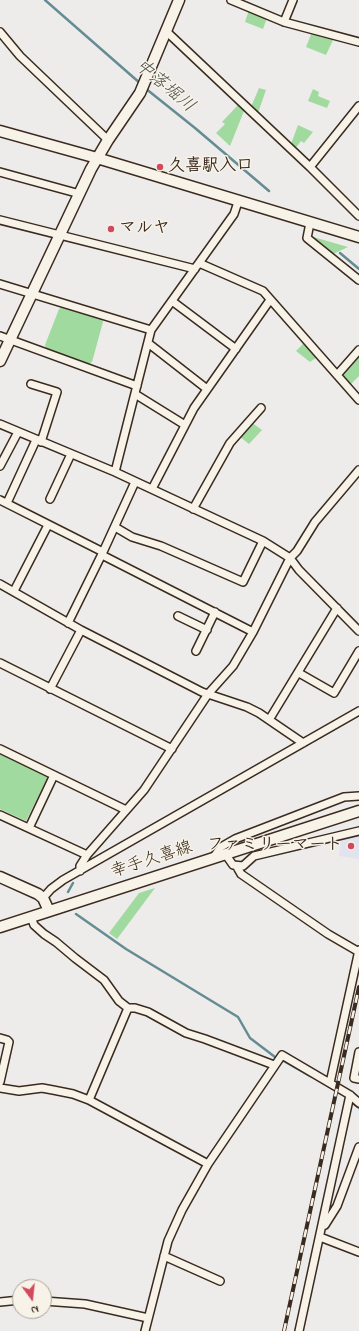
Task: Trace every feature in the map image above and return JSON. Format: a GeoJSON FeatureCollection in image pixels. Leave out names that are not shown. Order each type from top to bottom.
{"type":"FeatureCollection","features":[{"type":"Feature","properties":{"kind":"street"},"geometry":{"type":"LineString","coordinates":[[0,361],[97,158],[140,93],[167,32],[179,0]]}},
{"type":"Feature","properties":{"kind":"street"},"geometry":{"type":"LineString","coordinates":[[231,0],[284,22],[359,42]]}},
{"type":"Feature","properties":{"kind":"street"},"geometry":{"type":"LineString","coordinates":[[284,22],[293,0]]}},
{"type":"Feature","properties":{"kind":"street"},"geometry":{"type":"LineString","coordinates":[[0,32],[20,56],[108,140]]}},
{"type":"Feature","properties":{"kind":"street"},"geometry":{"type":"LineString","coordinates":[[167,32],[310,167],[359,216]]}},
{"type":"Feature","properties":{"kind":"street"},"geometry":{"type":"LineString","coordinates":[[310,167],[359,106]]}},
{"type":"Feature","properties":{"kind":"street"},"geometry":{"type":"LineString","coordinates":[[0,131],[97,158],[359,238]]}},
{"type":"Feature","properties":{"kind":"street"},"geometry":{"type":"LineString","coordinates":[[0,172],[80,194]]}},
{"type":"Feature","properties":{"kind":"street"},"geometry":{"type":"LineString","coordinates":[[115,472],[151,330],[234,214],[238,202]]}},
{"type":"Feature","properties":{"kind":"street"},"geometry":{"type":"LineString","coordinates":[[0,220],[197,266],[263,291],[359,400]]}},
{"type":"Feature","properties":{"kind":"street"},"geometry":{"type":"LineString","coordinates":[[310,223],[307,238],[359,280]]}},
{"type":"Feature","properties":{"kind":"street"},"geometry":{"type":"LineString","coordinates":[[0,284],[151,330]]}},
{"type":"Feature","properties":{"kind":"street"},"geometry":{"type":"LineString","coordinates":[[172,300],[236,349]]}},
{"type":"Feature","properties":{"kind":"street"},"geometry":{"type":"LineString","coordinates":[[152,489],[185,425],[207,389],[270,300]]}},
{"type":"Feature","properties":{"kind":"street"},"geometry":{"type":"LineString","coordinates":[[0,336],[137,386]]}},
{"type":"Feature","properties":{"kind":"street"},"geometry":{"type":"LineString","coordinates":[[148,343],[207,389]]}},
{"type":"Feature","properties":{"kind":"street"},"geometry":{"type":"LineString","coordinates":[[337,375],[359,350]]}},
{"type":"Feature","properties":{"kind":"street"},"geometry":{"type":"LineString","coordinates":[[31,384],[57,392],[39,441],[2,503],[48,525],[253,632]]}},
{"type":"Feature","properties":{"kind":"street"},"geometry":{"type":"LineString","coordinates":[[135,394],[185,425]]}},
{"type":"Feature","properties":{"kind":"street"},"geometry":{"type":"LineString","coordinates":[[193,509],[230,443],[261,408]]}},
{"type":"Feature","properties":{"kind":"street"},"geometry":{"type":"LineString","coordinates":[[0,424],[115,472],[263,541],[284,553],[359,630]]}},
{"type":"Feature","properties":{"kind":"street"},"geometry":{"type":"LineString","coordinates":[[0,466],[18,432]]}},
{"type":"Feature","properties":{"kind":"street"},"geometry":{"type":"LineString","coordinates":[[50,499],[71,454]]}},
{"type":"Feature","properties":{"kind":"street"},"geometry":{"type":"LineString","coordinates":[[80,871],[80,866],[87,855],[144,790],[208,694],[233,666],[253,632],[290,558],[298,551],[315,522],[359,470]]}},
{"type":"Feature","properties":{"kind":"street"},"geometry":{"type":"LineString","coordinates":[[68,623],[103,554],[135,482]]}},
{"type":"Feature","properties":{"kind":"street"},"geometry":{"type":"LineString","coordinates":[[14,591],[48,525]]}},
{"type":"Feature","properties":{"kind":"street"},"geometry":{"type":"LineString","coordinates":[[115,527],[132,537],[161,546],[243,582],[263,541]]}},
{"type":"Feature","properties":{"kind":"street"},"geometry":{"type":"LineString","coordinates":[[0,584],[81,630],[208,694],[247,708],[269,720],[303,743]]}},
{"type":"Feature","properties":{"kind":"street"},"geometry":{"type":"LineString","coordinates":[[269,720],[299,673],[336,608]]}},
{"type":"Feature","properties":{"kind":"street"},"geometry":{"type":"LineString","coordinates":[[196,651],[215,612]]}},
{"type":"Feature","properties":{"kind":"street"},"geometry":{"type":"LineString","coordinates":[[178,616],[207,630]]}},
{"type":"Feature","properties":{"kind":"street"},"geometry":{"type":"LineString","coordinates":[[50,689],[81,630]]}},
{"type":"Feature","properties":{"kind":"street"},"geometry":{"type":"LineString","coordinates":[[299,673],[334,693],[359,651]]}},
{"type":"Feature","properties":{"kind":"street"},"geometry":{"type":"LineString","coordinates":[[0,663],[172,748]]}},
{"type":"Feature","properties":{"kind":"street"},"geometry":{"type":"LineString","coordinates":[[43,898],[54,886],[359,711]]}},
{"type":"Feature","properties":{"kind":"street"},"geometry":{"type":"LineString","coordinates":[[0,749],[126,810]]}},
{"type":"Feature","properties":{"kind":"street"},"geometry":{"type":"LineString","coordinates":[[29,828],[54,775]]}},
{"type":"Feature","properties":{"kind":"street"},"geometry":{"type":"LineString","coordinates":[[213,859],[221,847],[235,839],[349,795],[359,796]]}},
{"type":"Feature","properties":{"kind":"street","name":"幸手久喜線"},"geometry":{"type":"LineString","coordinates":[[0,927],[359,811]]}},
{"type":"Feature","properties":{"kind":"street"},"geometry":{"type":"LineString","coordinates":[[0,815],[87,855]]}},
{"type":"Feature","properties":{"kind":"street"},"geometry":{"type":"LineString","coordinates":[[237,867],[243,866],[254,856],[359,831]]}},
{"type":"Feature","properties":{"kind":"street"},"geometry":{"type":"LineString","coordinates":[[226,855],[241,874],[328,934],[359,951],[330,1083]]}},
{"type":"Feature","properties":{"kind":"street"},"geometry":{"type":"LineString","coordinates":[[0,877],[38,894],[43,898],[49,911]]}},
{"type":"Feature","properties":{"kind":"street"},"geometry":{"type":"LineString","coordinates":[[31,917],[34,926],[104,980],[119,1002],[128,1008],[135,1008],[148,1012],[186,1033],[274,1065]]}},
{"type":"Feature","properties":{"kind":"street"},"geometry":{"type":"LineString","coordinates":[[89,1100],[128,1008]]}},
{"type":"Feature","properties":{"kind":"street"},"geometry":{"type":"LineString","coordinates":[[0,1038],[7,1040],[8,1042],[0,1082]]}},
{"type":"Feature","properties":{"kind":"street"},"geometry":{"type":"LineString","coordinates":[[359,1052],[354,1078],[359,1079]]}},
{"type":"Feature","properties":{"kind":"street"},"geometry":{"type":"LineString","coordinates":[[145,1331],[171,1232],[208,1164],[282,1055],[350,1095],[359,1103]]}},
{"type":"Feature","properties":{"kind":"street"},"geometry":{"type":"LineString","coordinates":[[0,1088],[19,1091],[42,1088],[73,1094],[89,1100],[208,1164]]}},
{"type":"Feature","properties":{"kind":"street"},"geometry":{"type":"LineString","coordinates":[[299,1331],[350,1095]]}},
{"type":"Feature","properties":{"kind":"street"},"geometry":{"type":"LineString","coordinates":[[321,1234],[337,1206],[359,1147]]}},
{"type":"Feature","properties":{"kind":"street"},"geometry":{"type":"LineString","coordinates":[[321,1234],[359,1252]]}},
{"type":"Feature","properties":{"kind":"street"},"geometry":{"type":"LineString","coordinates":[[164,1256],[220,1281]]}},
{"type":"Feature","properties":{"kind":"street"},"geometry":{"type":"LineString","coordinates":[[0,1302],[12,1301]]}},
{"type":"Feature","properties":{"kind":"street"},"geometry":{"type":"LineString","coordinates":[[52,1302],[84,1304],[148,1318]]}},
{"type":"Feature","properties":{"kind":"shaded area"},"geometry":{"type":"Polygon","coordinates":[[[359,835],[359,859],[339,856],[341,839],[359,835]]]}},
{"type":"Feature","properties":{"kind":"green space"},"geometry":{"type":"Polygon","coordinates":[[[249,10],[267,18],[263,29],[245,22],[249,10]]]}},
{"type":"Feature","properties":{"kind":"green space"},"geometry":{"type":"Polygon","coordinates":[[[312,32],[334,38],[326,55],[306,47],[312,32]]]}},
{"type":"Feature","properties":{"kind":"green space"},"geometry":{"type":"Polygon","coordinates":[[[259,88],[266,90],[258,113],[251,107],[259,88]]]}},
{"type":"Feature","properties":{"kind":"green space"},"geometry":{"type":"Polygon","coordinates":[[[313,89],[319,92],[318,96],[330,101],[327,108],[308,101],[313,89]]]}},
{"type":"Feature","properties":{"kind":"green space"},"geometry":{"type":"Polygon","coordinates":[[[238,105],[244,111],[230,146],[216,133],[225,124],[222,122],[238,105]]]}},
{"type":"Feature","properties":{"kind":"green space"},"geometry":{"type":"Polygon","coordinates":[[[298,125],[313,132],[304,143],[301,141],[295,149],[291,144],[298,125]]]}},
{"type":"Feature","properties":{"kind":"green space"},"geometry":{"type":"Polygon","coordinates":[[[310,236],[348,247],[331,255],[310,236]]]}},
{"type":"Feature","properties":{"kind":"green space"},"geometry":{"type":"Polygon","coordinates":[[[62,307],[102,319],[103,322],[92,362],[88,364],[46,349],[45,345],[59,309],[62,307]]]}},
{"type":"Feature","properties":{"kind":"green space"},"geometry":{"type":"Polygon","coordinates":[[[304,343],[313,351],[316,358],[310,362],[296,351],[304,343]]]}},
{"type":"Feature","properties":{"kind":"green space"},"geometry":{"type":"Polygon","coordinates":[[[359,353],[359,376],[349,386],[339,375],[359,353]]]}},
{"type":"Feature","properties":{"kind":"green space"},"geometry":{"type":"Polygon","coordinates":[[[251,422],[262,430],[249,444],[239,436],[251,422]]]}},
{"type":"Feature","properties":{"kind":"green space"},"geometry":{"type":"Polygon","coordinates":[[[0,753],[48,777],[26,821],[0,809],[0,753]]]}},
{"type":"Feature","properties":{"kind":"green space"},"geometry":{"type":"Polygon","coordinates":[[[155,888],[117,939],[109,933],[139,893],[155,888]]]}},
{"type":"Feature","properties":{"kind":"waterway","name":"中落堀川"},"geometry":{"type":"LineString","coordinates":[[45,0],[141,84]]}},
{"type":"Feature","properties":{"kind":"waterway","name":"中落堀川"},"geometry":{"type":"LineString","coordinates":[[145,88],[269,191]]}},
{"type":"Feature","properties":{"kind":"waterway","name":"中落堀川"},"geometry":{"type":"LineString","coordinates":[[340,253],[359,269]]}},
{"type":"Feature","properties":{"kind":"waterway"},"geometry":{"type":"LineString","coordinates":[[68,892],[73,883]]}},
{"type":"Feature","properties":{"kind":"waterway"},"geometry":{"type":"LineString","coordinates":[[76,914],[126,949],[238,1017],[250,1038],[275,1057]]}},
{"type":"Feature","properties":{"kind":"waterway"},"geometry":{"type":"LineString","coordinates":[[282,1060],[310,1076]]}},
{"type":"Feature","properties":{"kind":"waterway"},"geometry":{"type":"LineString","coordinates":[[354,1104],[359,1108]]}},
{"type":"Feature","properties":{"kind":"railway"},"geometry":{"type":"LineString","coordinates":[[284,1331],[359,987]]}},
{"type":"Feature","properties":{"kind":"place","name":"久喜駅入口"},"geometry":{"type":"Point","coordinates":[160,167]}},
{"type":"Feature","properties":{"kind":"place","name":"マルヤ"},"geometry":{"type":"Point","coordinates":[111,229]}},
{"type":"Feature","properties":{"kind":"place","name":"ファミリーマート"},"geometry":{"type":"Point","coordinates":[351,846]}}]}
